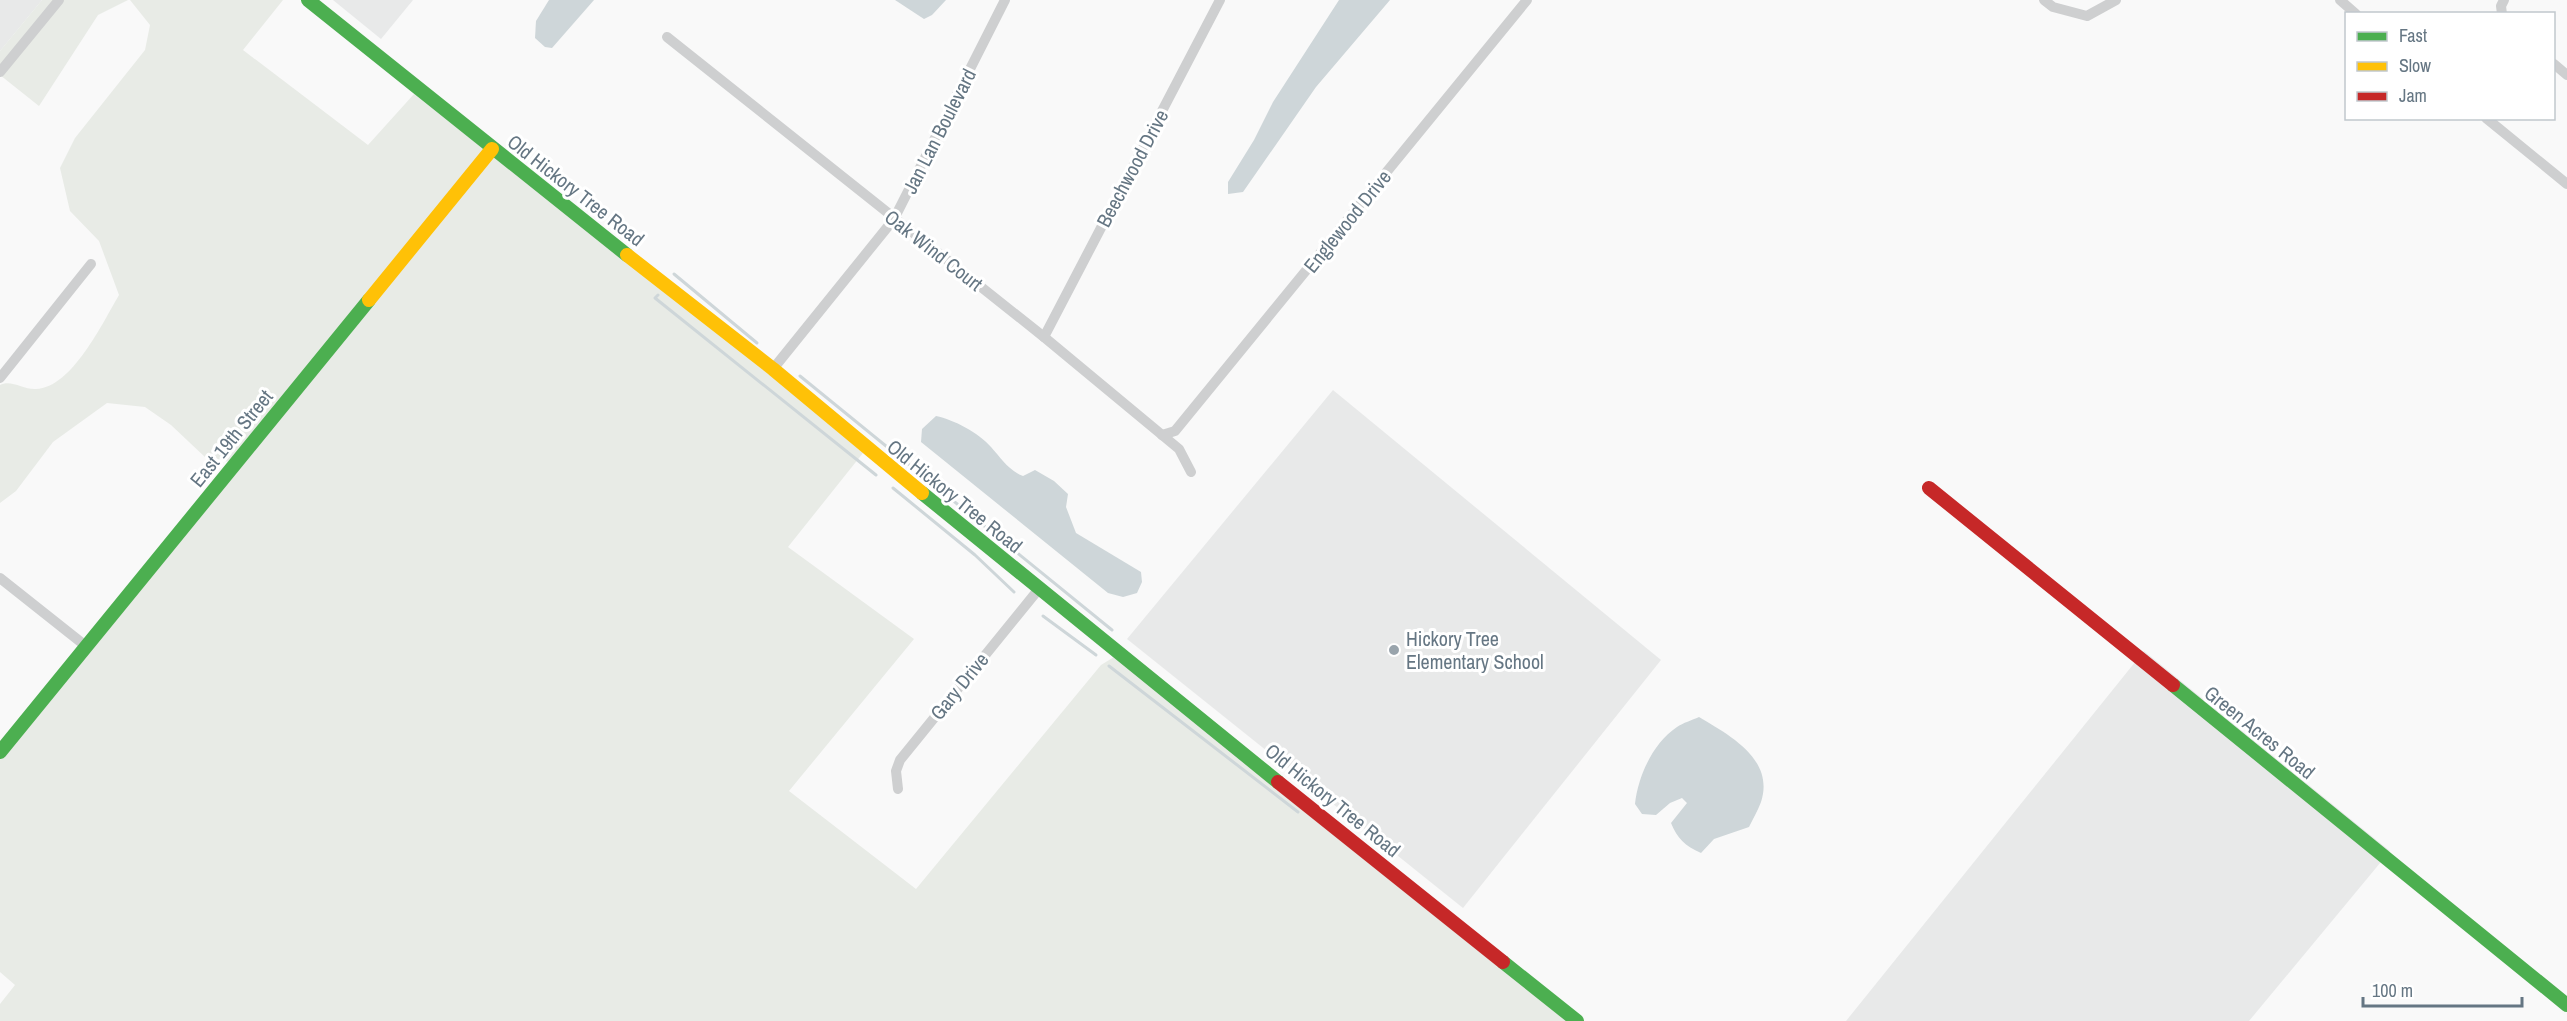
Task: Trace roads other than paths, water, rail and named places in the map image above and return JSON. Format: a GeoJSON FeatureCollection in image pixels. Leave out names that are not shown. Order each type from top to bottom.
{"type":"FeatureCollection","features":[{"type":"Feature","properties":{"kind":"street"},"geometry":{"type":"LineString","coordinates":[[0,72],[58,0]]}},
{"type":"Feature","properties":{"kind":"street","name":"Old Hickory Tree Road"},"geometry":{"type":"LineString","coordinates":[[308,0],[492,149],[773,369],[1038,590],[1577,1021]]}},
{"type":"Feature","properties":{"kind":"street","name":"Jan Lan Boulevard"},"geometry":{"type":"LineString","coordinates":[[773,369],[894,219],[1005,0]]}},
{"type":"Feature","properties":{"kind":"street","name":"Beechwood Drive"},"geometry":{"type":"LineString","coordinates":[[1044,337],[1220,0]]}},
{"type":"Feature","properties":{"kind":"street","name":"Englewood Drive"},"geometry":{"type":"LineString","coordinates":[[1162,435],[1175,431],[1527,0]]}},
{"type":"Feature","properties":{"kind":"street"},"geometry":{"type":"LineString","coordinates":[[2044,0],[2053,7],[2087,16],[2116,0]]}},
{"type":"Feature","properties":{"kind":"street"},"geometry":{"type":"LineString","coordinates":[[2340,0],[2354,12]]}},
{"type":"Feature","properties":{"kind":"street","name":"Oak Wind Court"},"geometry":{"type":"LineString","coordinates":[[667,37],[1044,337],[1179,448],[1191,472]]}},
{"type":"Feature","properties":{"kind":"street"},"geometry":{"type":"LineString","coordinates":[[2555,66],[2567,75]]}},
{"type":"Feature","properties":{"kind":"street"},"geometry":{"type":"LineString","coordinates":[[2488,120],[2567,184]]}},
{"type":"Feature","properties":{"kind":"street","name":"East 19th Street"},"geometry":{"type":"LineString","coordinates":[[0,752],[492,149]]}},
{"type":"Feature","properties":{"kind":"street"},"geometry":{"type":"LineString","coordinates":[[0,378],[91,264]]}},
{"type":"Feature","properties":{"kind":"street","name":"Green Acres Road"},"geometry":{"type":"LineString","coordinates":[[1929,488],[2567,1005]]}},
{"type":"Feature","properties":{"kind":"street"},"geometry":{"type":"LineString","coordinates":[[0,578],[87,647]]}},
{"type":"Feature","properties":{"kind":"street","name":"Gary Drive"},"geometry":{"type":"LineString","coordinates":[[898,789],[896,771],[900,760],[1038,590]]}},
{"type":"Feature","properties":{"kind":"waterway"},"geometry":{"type":"LineString","coordinates":[[674,274],[757,343]]}},
{"type":"Feature","properties":{"kind":"waterway"},"geometry":{"type":"LineString","coordinates":[[658,295],[655,298],[876,475]]}},
{"type":"Feature","properties":{"kind":"waterway"},"geometry":{"type":"LineString","coordinates":[[800,376],[1112,630]]}},
{"type":"Feature","properties":{"kind":"waterway"},"geometry":{"type":"LineString","coordinates":[[893,488],[975,555],[1014,592]]}},
{"type":"Feature","properties":{"kind":"waterway"},"geometry":{"type":"LineString","coordinates":[[1043,616],[1096,655]]}},
{"type":"Feature","properties":{"kind":"waterway"},"geometry":{"type":"LineString","coordinates":[[1109,666],[1298,812]]}},
{"type":"Feature","properties":{"kind":"place","name":"Hickory Tree Elementary School"},"geometry":{"type":"Point","coordinates":[1394,650]}}]}
